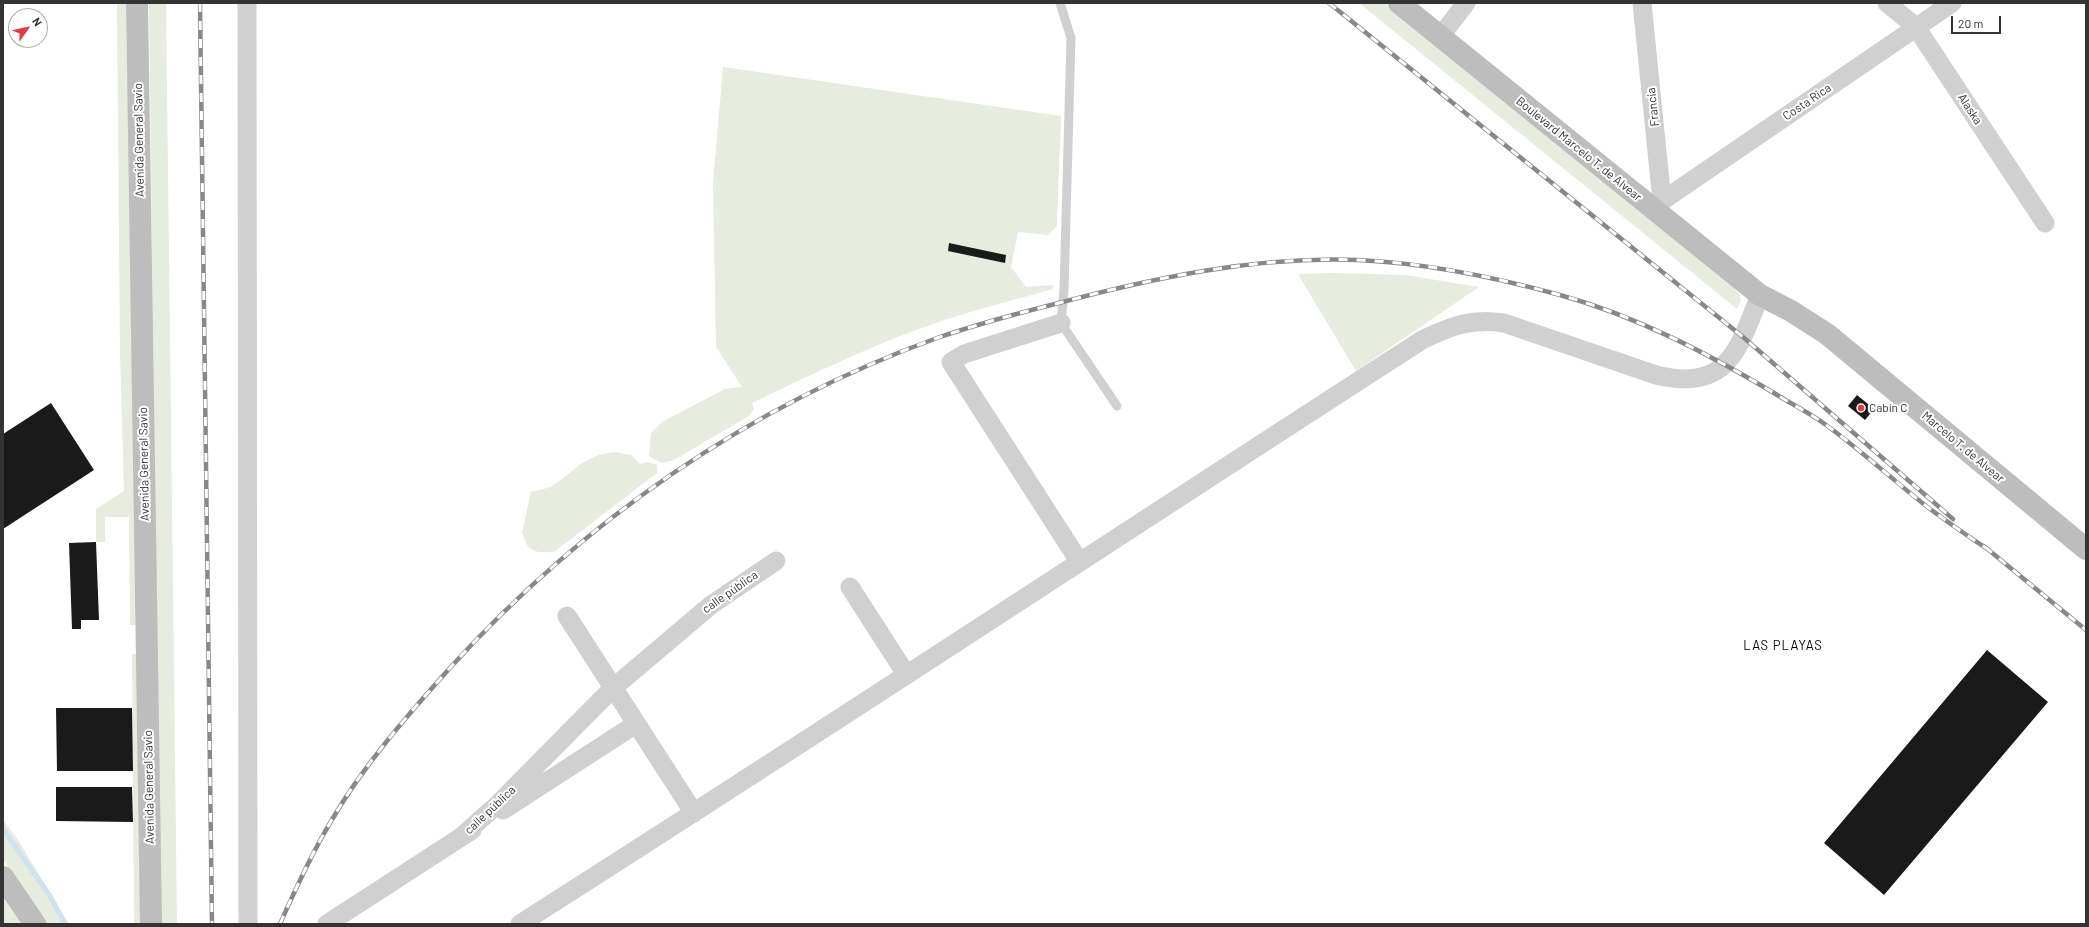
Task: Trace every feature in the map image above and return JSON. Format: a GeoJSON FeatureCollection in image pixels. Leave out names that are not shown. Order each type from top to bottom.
{"type":"FeatureCollection","features":[{"type":"Feature","properties":{"kind":"main road","name":"Avenida General Savio"},"geometry":{"type":"LineString","coordinates":[[137,3],[151,924]]}},
{"type":"Feature","properties":{"kind":"main road","name":"Boulevard Marcelo T. de Alvear"},"geometry":{"type":"LineString","coordinates":[[1399,3],[1440,37],[1659,206],[1760,295]]}},
{"type":"Feature","properties":{"kind":"main road","name":"Marcelo T. de Alvear"},"geometry":{"type":"LineString","coordinates":[[1760,295],[1791,311],[1827,334],[2086,549]]}},
{"type":"Feature","properties":{"kind":"main road"},"geometry":{"type":"LineString","coordinates":[[3,877],[35,924]]}},
{"type":"Feature","properties":{"kind":"street"},"geometry":{"type":"LineString","coordinates":[[246,3],[248,924]]}},
{"type":"Feature","properties":{"kind":"street"},"geometry":{"type":"LineString","coordinates":[[1440,37],[1466,3]]}},
{"type":"Feature","properties":{"kind":"street","name":"Francia"},"geometry":{"type":"LineString","coordinates":[[1642,3],[1659,206]]}},
{"type":"Feature","properties":{"kind":"street","name":"Alaska"},"geometry":{"type":"LineString","coordinates":[[1887,3],[1916,27],[2045,223]]}},
{"type":"Feature","properties":{"kind":"street","name":"Costa Rica"},"geometry":{"type":"LineString","coordinates":[[1659,206],[1952,3]]}},
{"type":"Feature","properties":{"kind":"street"},"geometry":{"type":"LineString","coordinates":[[520,924],[694,814],[1079,561],[1422,340],[1446,328],[1466,322],[1486,320],[1504,322],[1656,375],[1676,380],[1689,380],[1712,374],[1726,364],[1744,337],[1760,295]]}},
{"type":"Feature","properties":{"kind":"street"},"geometry":{"type":"LineString","coordinates":[[1061,322],[964,354],[951,362],[1079,561]]}},
{"type":"Feature","properties":{"kind":"street","name":"calle pública"},"geometry":{"type":"LineString","coordinates":[[462,836],[498,804],[613,688],[710,605],[776,561]]}},
{"type":"Feature","properties":{"kind":"street"},"geometry":{"type":"LineString","coordinates":[[850,587],[906,674]]}},
{"type":"Feature","properties":{"kind":"street"},"geometry":{"type":"LineString","coordinates":[[567,616],[694,814]]}},
{"type":"Feature","properties":{"kind":"street","name":"calle pública"},"geometry":{"type":"LineString","coordinates":[[462,836],[636,724]]}},
{"type":"Feature","properties":{"kind":"street"},"geometry":{"type":"LineString","coordinates":[[327,924],[462,836]]}},
{"type":"Feature","properties":{"kind":"lane"},"geometry":{"type":"LineString","coordinates":[[1060,3],[1071,38],[1064,290],[1061,322],[1117,406]]}},
{"type":"Feature","properties":{"kind":"shaded area"},"geometry":{"type":"Polygon","coordinates":[[[117,3],[126,3],[137,625],[130,625],[129,517],[105,517],[105,542],[96,542],[96,509],[124,491],[120,352],[117,3]]]}},
{"type":"Feature","properties":{"kind":"shaded area"},"geometry":{"type":"Polygon","coordinates":[[[149,3],[166,3],[177,924],[160,924],[149,3]]]}},
{"type":"Feature","properties":{"kind":"shaded area"},"geometry":{"type":"Polygon","coordinates":[[[1359,3],[1385,3],[1732,286],[1739,294],[1741,300],[1737,309],[1359,3]]]}},
{"type":"Feature","properties":{"kind":"shaded area"},"geometry":{"type":"Polygon","coordinates":[[[723,67],[1061,116],[1057,226],[1048,235],[1018,232],[1011,267],[1026,287],[1053,285],[1053,289],[950,318],[854,355],[752,403],[754,409],[749,416],[674,460],[662,463],[649,456],[651,433],[662,422],[725,389],[742,387],[716,347],[713,183],[723,67]]]}},
{"type":"Feature","properties":{"kind":"shaded area"},"geometry":{"type":"Polygon","coordinates":[[[1333,273],[1405,275],[1479,287],[1356,371],[1298,274],[1333,273]]]}},
{"type":"Feature","properties":{"kind":"shaded area"},"geometry":{"type":"Polygon","coordinates":[[[615,452],[631,455],[640,464],[647,462],[657,465],[657,473],[554,552],[538,552],[528,547],[522,533],[531,492],[552,486],[580,464],[595,456],[615,452]]]}},
{"type":"Feature","properties":{"kind":"shaded area"},"geometry":{"type":"Polygon","coordinates":[[[132,654],[137,654],[141,924],[134,924],[132,654]]]}},
{"type":"Feature","properties":{"kind":"shaded area"},"geometry":{"type":"Polygon","coordinates":[[[3,820],[18,840],[69,924],[46,924],[3,859],[3,820]]]}},
{"type":"Feature","properties":{"kind":"shaded area"},"geometry":{"type":"Polygon","coordinates":[[[3,892],[25,924],[3,924],[3,892]]]}},
{"type":"Feature","properties":{"kind":"building"},"geometry":{"type":"Polygon","coordinates":[[[949,243],[1006,255],[1005,263],[948,251],[949,243]]]}},
{"type":"Feature","properties":{"kind":"building","name":"Cabín C"},"geometry":{"type":"Polygon","coordinates":[[[1857,395],[1874,409],[1865,420],[1848,406],[1857,395]]]}},
{"type":"Feature","properties":{"kind":"building"},"geometry":{"type":"Polygon","coordinates":[[[51,403],[94,470],[3,529],[3,434],[51,403]]]}},
{"type":"Feature","properties":{"kind":"building"},"geometry":{"type":"Polygon","coordinates":[[[96,542],[99,620],[81,620],[81,629],[72,629],[69,543],[96,542]]]}},
{"type":"Feature","properties":{"kind":"building"},"geometry":{"type":"Polygon","coordinates":[[[1987,650],[2048,702],[1884,895],[1824,843],[1987,650]]]}},
{"type":"Feature","properties":{"kind":"building"},"geometry":{"type":"Polygon","coordinates":[[[56,708],[132,708],[133,771],[57,771],[56,708]]]}},
{"type":"Feature","properties":{"kind":"building"},"geometry":{"type":"Polygon","coordinates":[[[56,787],[132,787],[133,822],[56,821],[56,787]]]}},
{"type":"Feature","properties":{"kind":"waterway"},"geometry":{"type":"LineString","coordinates":[[3,829],[50,896],[65,924]]}},
{"type":"Feature","properties":{"kind":"railway"},"geometry":{"type":"LineString","coordinates":[[200,3],[212,924]]}},
{"type":"Feature","properties":{"kind":"railway"},"geometry":{"type":"LineString","coordinates":[[1329,3],[1743,337],[1953,519]]}},
{"type":"Feature","properties":{"kind":"railway"},"geometry":{"type":"LineString","coordinates":[[280,924],[316,848],[330,823],[356,782],[385,743],[449,669],[501,615],[555,564],[613,517],[673,474],[735,434],[800,398],[868,366],[937,338],[995,320],[1092,294],[1167,278],[1243,265],[1320,260],[1358,260],[1409,264],[1460,272],[1535,288],[1560,295],[1616,314],[1670,337],[1749,378],[1814,416],[1853,445],[1930,509],[1989,550]]}},
{"type":"Feature","properties":{"kind":"railway"},"geometry":{"type":"LineString","coordinates":[[1985,547],[2086,630]]}},
{"type":"Feature","properties":{"kind":"place","name":"Cabín C"},"geometry":{"type":"Point","coordinates":[1861,408]}},
{"type":"Feature","properties":{"kind":"district","name":"LAS PLAYAS"},"geometry":{"type":"Point","coordinates":[1783,646]}}]}
